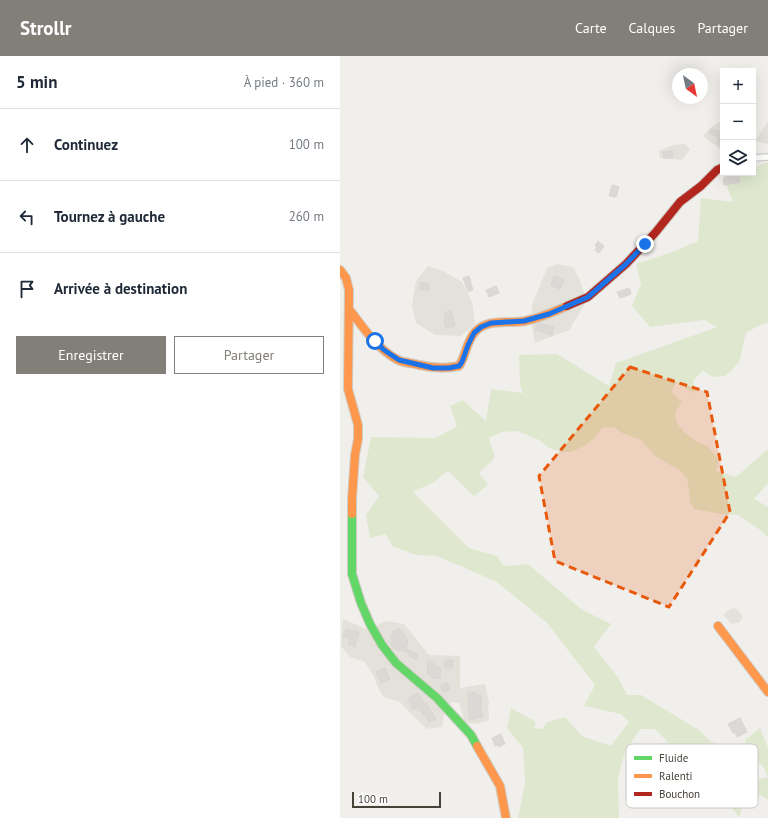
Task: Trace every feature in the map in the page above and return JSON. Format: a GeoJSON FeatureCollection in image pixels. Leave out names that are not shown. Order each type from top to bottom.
{"type":"FeatureCollection","features":[{"type":"Feature","properties":{"kind":"street"},"geometry":{"type":"LineString","coordinates":[[756,158],[768,157]]}},
{"type":"Feature","properties":{"kind":"street"},"geometry":{"type":"LineString","coordinates":[[349,309],[375,341],[384,350],[399,360],[433,368],[449,368],[459,366],[474,333],[481,327],[491,323],[524,321],[549,314],[588,297],[626,264],[655,234],[680,202],[701,186],[720,168]]}},
{"type":"Feature","properties":{"kind":"street"},"geometry":{"type":"LineString","coordinates":[[340,270],[346,278],[349,290],[348,389],[358,425],[352,499],[352,574],[360,603],[382,645],[396,663],[437,698],[471,735],[500,786],[506,818]]}},
{"type":"Feature","properties":{"kind":"street"},"geometry":{"type":"LineString","coordinates":[[718,626],[768,692]]}},
{"type":"Feature","properties":{"kind":"highlighted area"},"geometry":{"type":"Polygon","coordinates":[[[630,367],[707,392],[730,512],[669,607],[555,561],[539,476],[630,367]]]}},
{"type":"Feature","properties":{"kind":"shaded area"},"geometry":{"type":"Polygon","coordinates":[[[720,122],[720,149],[703,136],[710,128],[720,122]]]}},
{"type":"Feature","properties":{"kind":"shaded area"},"geometry":{"type":"Polygon","coordinates":[[[768,122],[768,144],[756,141],[756,140],[768,122]]]}},
{"type":"Feature","properties":{"kind":"shaded area"},"geometry":{"type":"Polygon","coordinates":[[[685,144],[690,149],[682,160],[660,158],[659,151],[673,145],[685,144]]]}},
{"type":"Feature","properties":{"kind":"shaded area"},"geometry":{"type":"Polygon","coordinates":[[[557,264],[573,267],[581,282],[586,302],[569,330],[535,343],[531,319],[532,305],[547,268],[557,264]]]}},
{"type":"Feature","properties":{"kind":"shaded area"},"geometry":{"type":"Polygon","coordinates":[[[428,266],[443,271],[462,282],[472,302],[475,324],[461,336],[435,335],[416,323],[412,306],[416,281],[428,266]]]}},
{"type":"Feature","properties":{"kind":"shaded area"},"geometry":{"type":"Polygon","coordinates":[[[734,608],[740,612],[743,617],[740,622],[732,624],[723,615],[727,611],[734,608]]]}},
{"type":"Feature","properties":{"kind":"shaded area"},"geometry":{"type":"Polygon","coordinates":[[[343,619],[369,630],[385,621],[404,624],[429,655],[460,656],[460,688],[485,684],[489,702],[489,720],[477,724],[465,723],[459,703],[453,702],[443,707],[444,716],[442,727],[427,729],[400,702],[384,697],[365,662],[350,657],[341,646],[343,619]]]}},
{"type":"Feature","properties":{"kind":"green space"},"geometry":{"type":"Polygon","coordinates":[[[768,162],[768,322],[746,333],[739,362],[725,376],[712,377],[703,370],[693,381],[696,391],[693,393],[676,382],[671,392],[682,402],[675,413],[677,423],[684,432],[696,441],[707,446],[719,460],[716,471],[736,477],[768,449],[768,483],[754,499],[768,507],[768,537],[738,515],[694,509],[690,502],[687,478],[679,470],[655,456],[641,440],[622,433],[614,427],[602,428],[595,438],[584,446],[571,452],[561,452],[549,448],[539,440],[517,431],[502,432],[489,438],[495,458],[479,473],[488,485],[474,496],[448,471],[434,482],[413,492],[469,548],[497,556],[504,566],[528,564],[581,609],[611,624],[594,647],[618,677],[627,695],[641,695],[699,730],[715,744],[668,744],[655,729],[640,729],[630,744],[626,744],[626,750],[618,777],[619,818],[518,818],[525,783],[523,748],[507,728],[511,708],[536,722],[534,728],[542,729],[548,722],[565,717],[582,736],[611,746],[629,722],[621,714],[584,706],[595,685],[547,623],[497,582],[437,556],[416,555],[392,546],[386,534],[370,538],[366,515],[379,496],[363,477],[371,437],[435,438],[457,427],[450,406],[463,400],[486,421],[491,389],[523,393],[520,385],[519,355],[557,354],[609,386],[616,363],[717,327],[704,320],[650,327],[632,306],[641,284],[636,264],[672,252],[698,241],[701,198],[733,202],[723,176],[756,176],[756,167],[768,162]]]}},
{"type":"Feature","properties":{"kind":"green space"},"geometry":{"type":"Polygon","coordinates":[[[760,728],[768,748],[768,777],[764,768],[758,761],[758,744],[745,744],[745,740],[760,728]]]}},
{"type":"Feature","properties":{"kind":"green space"},"geometry":{"type":"Polygon","coordinates":[[[768,777],[768,800],[758,795],[758,779],[768,777]]]}},
{"type":"Feature","properties":{"kind":"green space"},"geometry":{"type":"Polygon","coordinates":[[[732,808],[742,808],[739,817],[732,808]]]}},
{"type":"Feature","properties":{"kind":"building"},"geometry":{"type":"Polygon","coordinates":[[[711,129],[720,132],[720,144],[717,144],[719,137],[709,134],[711,129]]]}},
{"type":"Feature","properties":{"kind":"building"},"geometry":{"type":"Polygon","coordinates":[[[673,151],[673,158],[663,158],[663,152],[673,151]]]}},
{"type":"Feature","properties":{"kind":"building"},"geometry":{"type":"Polygon","coordinates":[[[726,176],[739,176],[740,182],[724,185],[723,179],[726,178],[726,176]]]}},
{"type":"Feature","properties":{"kind":"building"},"geometry":{"type":"Polygon","coordinates":[[[612,185],[619,187],[616,197],[609,196],[612,185]]]}},
{"type":"Feature","properties":{"kind":"building"},"geometry":{"type":"Polygon","coordinates":[[[598,241],[604,246],[599,253],[595,250],[597,247],[595,245],[598,241]]]}},
{"type":"Feature","properties":{"kind":"building"},"geometry":{"type":"Polygon","coordinates":[[[469,276],[473,290],[468,292],[463,278],[469,276]]]}},
{"type":"Feature","properties":{"kind":"building"},"geometry":{"type":"Polygon","coordinates":[[[554,276],[564,280],[560,289],[551,285],[554,276]]]}},
{"type":"Feature","properties":{"kind":"building"},"geometry":{"type":"Polygon","coordinates":[[[421,282],[429,284],[428,291],[419,289],[421,282]]]}},
{"type":"Feature","properties":{"kind":"building"},"geometry":{"type":"Polygon","coordinates":[[[496,286],[499,293],[489,297],[486,290],[496,286]]]}},
{"type":"Feature","properties":{"kind":"building"},"geometry":{"type":"Polygon","coordinates":[[[629,288],[631,294],[620,298],[617,292],[629,288]]]}},
{"type":"Feature","properties":{"kind":"building"},"geometry":{"type":"Polygon","coordinates":[[[451,310],[455,326],[446,328],[444,313],[451,310]]]}},
{"type":"Feature","properties":{"kind":"building"},"geometry":{"type":"Polygon","coordinates":[[[538,323],[554,327],[552,335],[535,330],[538,323]]]}},
{"type":"Feature","properties":{"kind":"building"},"geometry":{"type":"Polygon","coordinates":[[[399,628],[408,640],[406,648],[418,655],[416,660],[408,655],[409,653],[395,649],[390,643],[393,641],[390,636],[399,628]]]}},
{"type":"Feature","properties":{"kind":"building"},"geometry":{"type":"Polygon","coordinates":[[[346,629],[359,632],[355,647],[348,644],[350,639],[343,636],[346,629]]]}},
{"type":"Feature","properties":{"kind":"building"},"geometry":{"type":"Polygon","coordinates":[[[445,660],[453,660],[453,668],[445,668],[445,660]]]}},
{"type":"Feature","properties":{"kind":"building"},"geometry":{"type":"Polygon","coordinates":[[[428,661],[435,662],[435,667],[441,668],[440,679],[431,678],[432,675],[427,674],[428,661]]]}},
{"type":"Feature","properties":{"kind":"building"},"geometry":{"type":"Polygon","coordinates":[[[385,668],[390,679],[381,683],[376,672],[385,668]]]}},
{"type":"Feature","properties":{"kind":"building"},"geometry":{"type":"Polygon","coordinates":[[[446,682],[450,689],[444,693],[440,686],[446,682]]]}},
{"type":"Feature","properties":{"kind":"building"},"geometry":{"type":"Polygon","coordinates":[[[468,692],[475,692],[476,696],[481,695],[482,702],[480,702],[483,717],[470,720],[468,692]]]}},
{"type":"Feature","properties":{"kind":"building"},"geometry":{"type":"Polygon","coordinates":[[[418,693],[424,704],[426,703],[436,719],[429,722],[426,715],[424,716],[418,707],[413,709],[408,698],[418,693]]]}},
{"type":"Feature","properties":{"kind":"building"},"geometry":{"type":"Polygon","coordinates":[[[740,718],[747,732],[737,737],[735,732],[733,733],[728,724],[740,718]]]}},
{"type":"Feature","properties":{"kind":"building"},"geometry":{"type":"Polygon","coordinates":[[[501,734],[505,744],[499,747],[498,745],[495,746],[492,738],[501,734]]]}},
{"type":"Feature","properties":{"kind":"traffic: fast"},"geometry":{"type":"LineString","coordinates":[[352,514],[352,574],[361,603],[370,624],[382,645],[396,663],[437,698],[471,735],[477,746]]}},
{"type":"Feature","properties":{"kind":"traffic: slow"},"geometry":{"type":"LineString","coordinates":[[340,270],[346,278],[349,290],[348,389],[358,425],[352,514]]}},
{"type":"Feature","properties":{"kind":"traffic: slow"},"geometry":{"type":"LineString","coordinates":[[349,309],[377,344],[398,360],[429,367],[444,368],[459,366],[472,336],[480,328],[498,322],[519,322],[531,320],[567,306]]}},
{"type":"Feature","properties":{"kind":"traffic: slow"},"geometry":{"type":"LineString","coordinates":[[718,626],[768,692]]}},
{"type":"Feature","properties":{"kind":"traffic: slow"},"geometry":{"type":"LineString","coordinates":[[477,746],[500,786],[506,818]]}},
{"type":"Feature","properties":{"kind":"traffic: jam"},"geometry":{"type":"LineString","coordinates":[[567,306],[588,297],[626,264],[655,233],[680,202],[701,186],[720,168]]}},
{"type":"Feature","properties":{"kind":"route"},"geometry":{"type":"LineString","coordinates":[[375,341],[384,350],[399,360],[433,368],[449,368],[459,366],[474,333],[481,327],[491,323],[524,321],[549,314],[588,297],[626,264],[645,244]]}}]}
